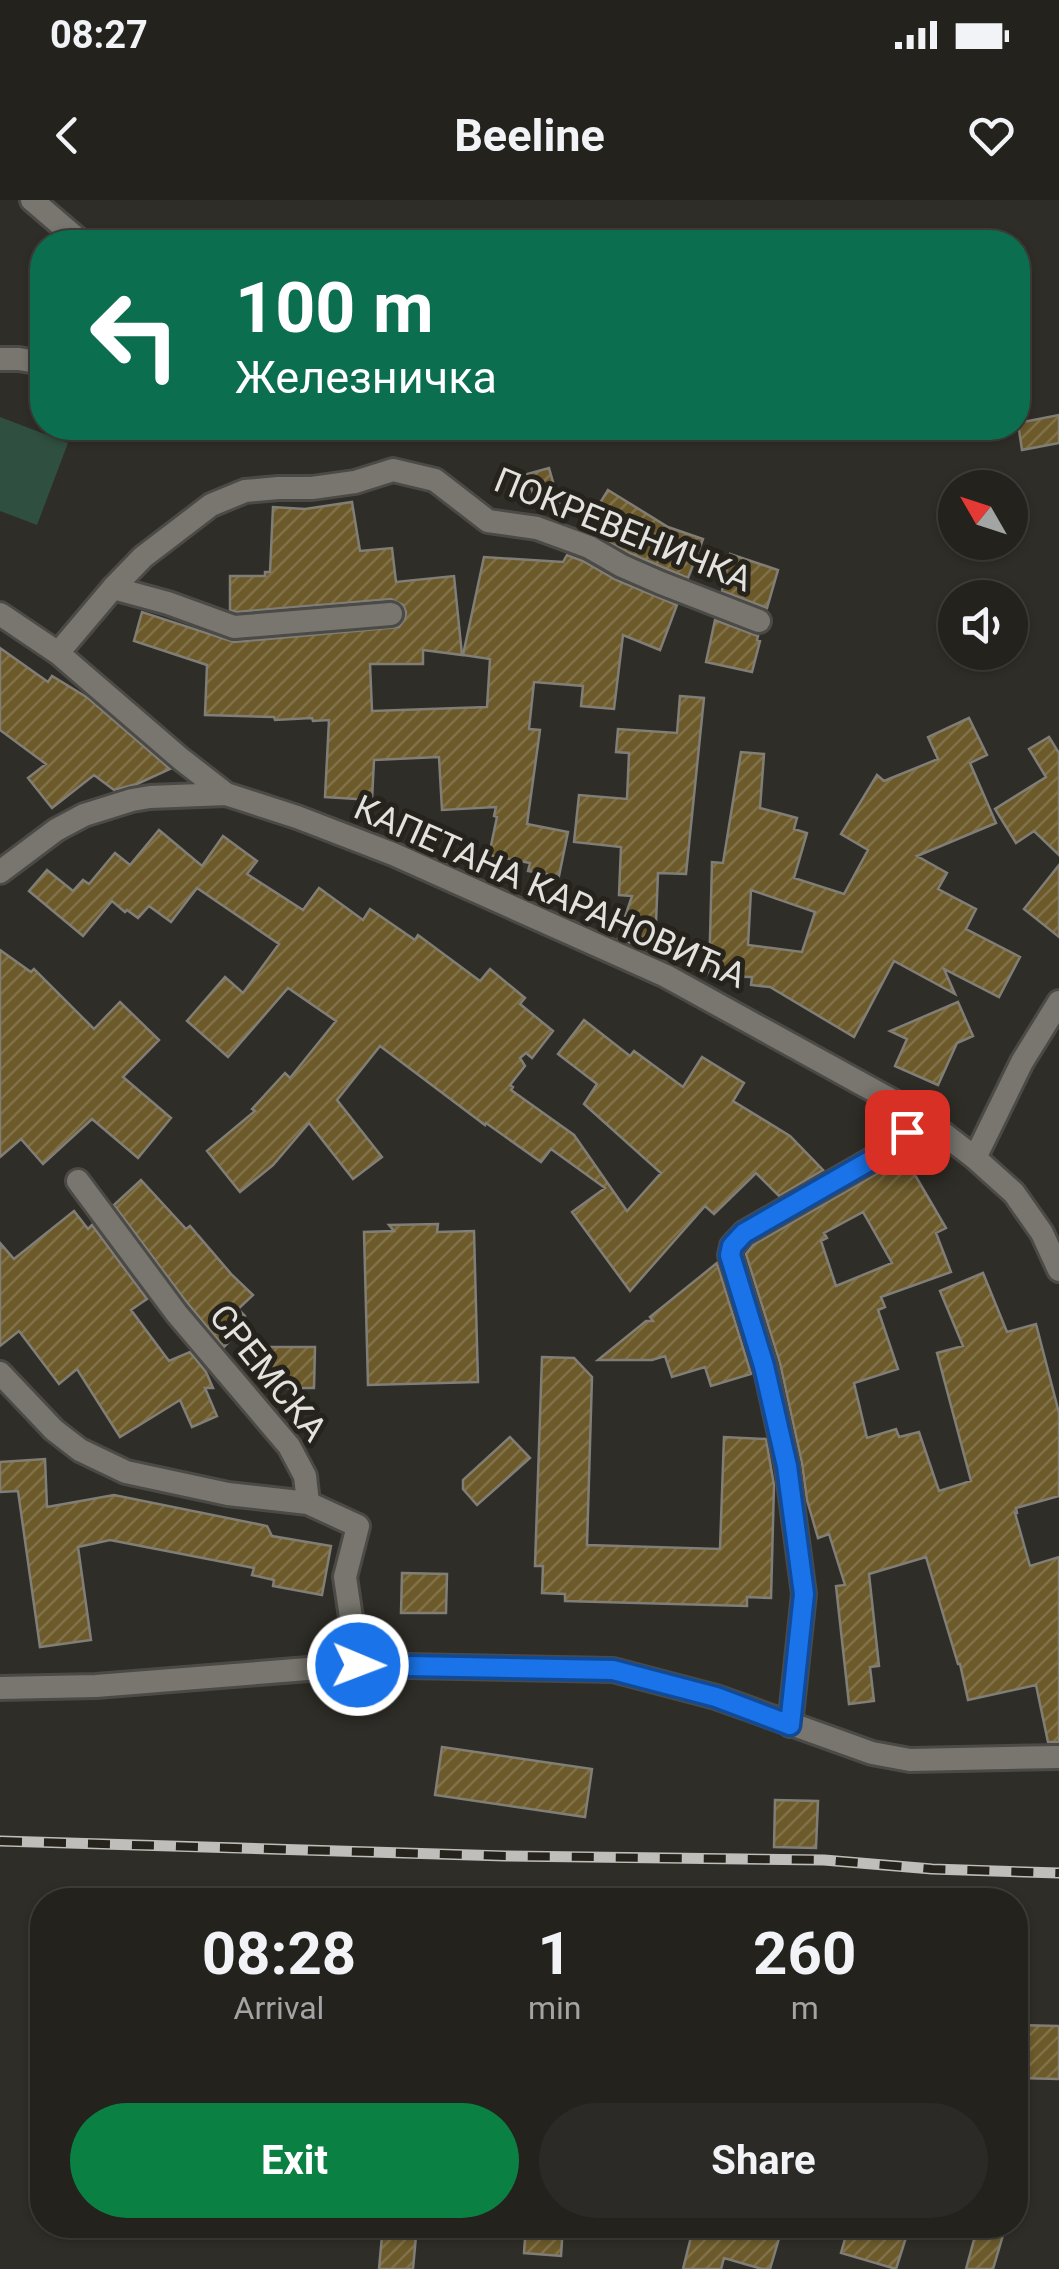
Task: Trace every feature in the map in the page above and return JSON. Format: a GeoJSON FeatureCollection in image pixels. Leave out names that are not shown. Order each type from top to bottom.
{"type":"FeatureCollection","features":[{"type":"Feature","properties":{"kind":"street"},"geometry":{"type":"LineString","coordinates":[[32,200],[68,230]]}},
{"type":"Feature","properties":{"kind":"street"},"geometry":{"type":"LineString","coordinates":[[0,359],[30,361]]}},
{"type":"Feature","properties":{"kind":"street","name":"ПОКРЕВЕНИЧКА"},"geometry":{"type":"LineString","coordinates":[[58,653],[143,557],[211,505],[245,492],[354,482],[394,470],[435,480],[488,521],[536,528],[589,547],[661,584],[758,621]]}},
{"type":"Feature","properties":{"kind":"street"},"geometry":{"type":"LineString","coordinates":[[113,588],[157,599],[234,628],[391,614]]}},
{"type":"Feature","properties":{"kind":"street"},"geometry":{"type":"LineString","coordinates":[[0,614],[58,653],[226,794]]}},
{"type":"Feature","properties":{"kind":"street","name":"КАПЕТАНА КАРАНОВИЋА"},"geometry":{"type":"LineString","coordinates":[[0,872],[56,830],[84,815],[150,797],[226,794],[297,817],[393,854],[666,976],[922,1116],[975,1158],[1051,1229],[1059,1270]]}},
{"type":"Feature","properties":{"kind":"street"},"geometry":{"type":"LineString","coordinates":[[975,1158],[1022,1062],[1059,1002]]}},
{"type":"Feature","properties":{"kind":"street"},"geometry":{"type":"LineString","coordinates":[[790,1725],[804,1594],[787,1466],[764,1366],[730,1255],[732,1246],[744,1233],[892,1148],[922,1116]]}},
{"type":"Feature","properties":{"kind":"street","name":"СРЕМСКА"},"geometry":{"type":"LineString","coordinates":[[78,1181],[166,1300],[289,1446],[305,1476],[308,1504]]}},
{"type":"Feature","properties":{"kind":"street"},"geometry":{"type":"LineString","coordinates":[[0,1374],[54,1430],[80,1450],[126,1472],[228,1494],[308,1504],[358,1526],[345,1577],[358,1665]]}},
{"type":"Feature","properties":{"kind":"street"},"geometry":{"type":"LineString","coordinates":[[0,1688],[96,1686],[358,1665],[613,1670],[716,1697],[872,1753],[910,1760],[1059,1757]]}},
{"type":"Feature","properties":{"kind":"green space"},"geometry":{"type":"Polygon","coordinates":[[[0,417],[30,428],[30,440],[68,443],[37,525],[0,511],[0,417]]]}},
{"type":"Feature","properties":{"kind":"building"},"geometry":{"type":"Polygon","coordinates":[[[1059,415],[1059,443],[1022,450],[1021,440],[1030,440],[1030,421],[1059,415]]]}},
{"type":"Feature","properties":{"kind":"building"},"geometry":{"type":"Polygon","coordinates":[[[549,468],[559,503],[538,510],[527,474],[549,468]]]}},
{"type":"Feature","properties":{"kind":"building"},"geometry":{"type":"Polygon","coordinates":[[[608,490],[668,527],[703,539],[688,578],[584,529],[608,490]]]}},
{"type":"Feature","properties":{"kind":"building"},"geometry":{"type":"Polygon","coordinates":[[[352,502],[360,551],[392,548],[396,582],[454,576],[462,655],[423,650],[423,664],[370,664],[372,711],[487,707],[490,659],[463,655],[484,557],[563,562],[567,555],[677,605],[660,650],[623,635],[614,709],[581,706],[583,686],[534,682],[529,729],[540,730],[527,824],[568,832],[559,876],[528,871],[530,863],[489,855],[496,807],[442,810],[439,757],[374,760],[372,800],[325,797],[329,720],[205,715],[207,665],[134,641],[142,612],[234,642],[399,627],[406,612],[403,605],[391,599],[230,610],[230,576],[265,576],[265,572],[270,572],[273,507],[305,509],[352,502]]]}},
{"type":"Feature","properties":{"kind":"building"},"geometry":{"type":"Polygon","coordinates":[[[730,554],[778,570],[767,608],[722,591],[730,554]]]}},
{"type":"Feature","properties":{"kind":"building"},"geometry":{"type":"Polygon","coordinates":[[[715,620],[758,636],[752,672],[706,662],[715,620]]]}},
{"type":"Feature","properties":{"kind":"building"},"geometry":{"type":"Polygon","coordinates":[[[0,648],[48,682],[52,676],[88,698],[170,769],[114,790],[94,775],[52,808],[28,778],[46,764],[0,730],[0,648]]]}},
{"type":"Feature","properties":{"kind":"building"},"geometry":{"type":"Polygon","coordinates":[[[680,696],[704,698],[686,874],[658,873],[656,923],[646,949],[618,938],[632,896],[619,895],[621,847],[574,842],[579,795],[627,799],[629,753],[616,752],[618,729],[677,733],[680,696]]]}},
{"type":"Feature","properties":{"kind":"building"},"geometry":{"type":"Polygon","coordinates":[[[969,718],[987,755],[970,763],[996,823],[917,856],[947,873],[938,889],[976,909],[966,929],[1020,957],[999,997],[944,969],[955,994],[894,961],[854,1037],[770,987],[751,985],[752,977],[709,976],[712,862],[723,863],[741,752],[764,754],[760,808],[797,818],[794,829],[807,833],[794,878],[844,894],[868,850],[841,834],[877,775],[884,781],[938,759],[928,737],[969,718]],[[751,890],[748,945],[802,952],[815,912],[751,890]]]}},
{"type":"Feature","properties":{"kind":"building"},"geometry":{"type":"Polygon","coordinates":[[[1049,737],[1059,753],[1059,855],[1034,831],[1016,843],[995,809],[1046,777],[1029,749],[1049,737]]]}},
{"type":"Feature","properties":{"kind":"building"},"geometry":{"type":"Polygon","coordinates":[[[159,830],[202,866],[223,836],[257,861],[247,874],[303,910],[319,888],[363,920],[370,909],[415,940],[418,935],[480,981],[490,969],[525,998],[520,1004],[553,1031],[532,1058],[526,1053],[520,1058],[525,1066],[510,1085],[511,1090],[574,1135],[627,1211],[661,1173],[584,1104],[597,1084],[558,1054],[584,1020],[630,1056],[634,1051],[683,1087],[702,1057],[744,1083],[733,1101],[790,1136],[823,1170],[779,1196],[756,1173],[714,1214],[705,1206],[630,1291],[572,1212],[605,1188],[551,1149],[541,1162],[380,1046],[337,1100],[382,1157],[353,1179],[309,1123],[273,1165],[240,1192],[207,1151],[255,1111],[252,1109],[285,1073],[290,1078],[336,1021],[288,988],[228,1057],[187,1021],[225,977],[243,993],[279,944],[197,888],[171,922],[149,906],[138,918],[112,901],[83,936],[29,891],[47,870],[73,891],[83,880],[89,884],[115,853],[130,865],[159,830]]]}},
{"type":"Feature","properties":{"kind":"building"},"geometry":{"type":"Polygon","coordinates":[[[1059,865],[1059,937],[1024,909],[1059,865]]]}},
{"type":"Feature","properties":{"kind":"building"},"geometry":{"type":"Polygon","coordinates":[[[0,950],[31,972],[34,969],[94,1029],[120,1002],[159,1040],[123,1077],[171,1118],[138,1158],[92,1119],[43,1164],[21,1139],[0,1157],[0,950]]]}},
{"type":"Feature","properties":{"kind":"building"},"geometry":{"type":"Polygon","coordinates":[[[958,1002],[973,1036],[957,1043],[938,1085],[895,1066],[907,1039],[890,1031],[958,1002]]]}},
{"type":"Feature","properties":{"kind":"building"},"geometry":{"type":"Polygon","coordinates":[[[908,1153],[919,1173],[915,1175],[946,1228],[936,1233],[951,1272],[881,1297],[885,1307],[878,1310],[898,1369],[854,1383],[867,1438],[896,1429],[899,1437],[919,1432],[939,1491],[971,1481],[937,1353],[963,1346],[940,1291],[983,1273],[1007,1332],[1036,1324],[1059,1413],[1059,1496],[1016,1508],[1015,1513],[1030,1566],[1059,1557],[1059,1742],[1048,1742],[1036,1685],[968,1700],[926,1557],[869,1574],[879,1666],[870,1667],[874,1701],[849,1704],[836,1586],[845,1585],[829,1534],[818,1538],[780,1363],[746,1254],[753,1245],[908,1153]],[[863,1212],[824,1233],[827,1238],[821,1241],[836,1286],[892,1263],[863,1212]]]}},
{"type":"Feature","properties":{"kind":"building"},"geometry":{"type":"Polygon","coordinates":[[[141,1180],[186,1229],[190,1226],[253,1295],[238,1309],[245,1316],[245,1326],[224,1347],[114,1205],[141,1180]]]}},
{"type":"Feature","properties":{"kind":"building"},"geometry":{"type":"Polygon","coordinates":[[[74,1211],[88,1229],[92,1225],[147,1299],[131,1310],[169,1361],[190,1352],[206,1372],[213,1388],[205,1388],[217,1416],[192,1427],[180,1400],[120,1437],[77,1369],[59,1384],[19,1331],[0,1346],[0,1243],[14,1259],[74,1211]]]}},
{"type":"Feature","properties":{"kind":"building"},"geometry":{"type":"Polygon","coordinates":[[[438,1224],[437,1232],[474,1231],[478,1382],[368,1385],[364,1232],[394,1231],[389,1225],[438,1224]]]}},
{"type":"Feature","properties":{"kind":"building"},"geometry":{"type":"Polygon","coordinates":[[[717,1263],[751,1374],[711,1386],[705,1367],[672,1377],[665,1356],[652,1360],[598,1360],[646,1321],[653,1321],[650,1317],[717,1263]]]}},
{"type":"Feature","properties":{"kind":"building"},"geometry":{"type":"Polygon","coordinates":[[[262,1347],[315,1347],[314,1388],[261,1388],[262,1347]]]}},
{"type":"Feature","properties":{"kind":"building"},"geometry":{"type":"Polygon","coordinates":[[[542,1357],[574,1358],[592,1377],[587,1545],[720,1549],[724,1437],[766,1439],[774,1485],[771,1598],[747,1597],[747,1606],[565,1601],[565,1594],[542,1593],[543,1566],[535,1566],[542,1357]]]}},
{"type":"Feature","properties":{"kind":"building"},"geometry":{"type":"Polygon","coordinates":[[[510,1437],[530,1458],[477,1505],[463,1489],[463,1480],[510,1437]]]}},
{"type":"Feature","properties":{"kind":"building"},"geometry":{"type":"Polygon","coordinates":[[[45,1459],[47,1507],[114,1495],[267,1526],[272,1536],[331,1546],[322,1595],[273,1586],[274,1580],[252,1575],[254,1568],[110,1540],[78,1547],[91,1640],[40,1647],[18,1491],[0,1492],[0,1462],[45,1459]]]}},
{"type":"Feature","properties":{"kind":"building"},"geometry":{"type":"Polygon","coordinates":[[[402,1573],[447,1574],[446,1613],[401,1613],[402,1573]]]}},
{"type":"Feature","properties":{"kind":"building"},"geometry":{"type":"Polygon","coordinates":[[[442,1747],[592,1769],[585,1817],[435,1795],[442,1747]]]}},
{"type":"Feature","properties":{"kind":"building"},"geometry":{"type":"Polygon","coordinates":[[[775,1800],[818,1801],[816,1848],[774,1847],[775,1800]]]}},
{"type":"Feature","properties":{"kind":"building"},"geometry":{"type":"Polygon","coordinates":[[[1028,2025],[1059,2026],[1059,2079],[1028,2078],[1028,2025]]]}},
{"type":"Feature","properties":{"kind":"building"},"geometry":{"type":"Polygon","coordinates":[[[382,2238],[416,2238],[413,2269],[379,2269],[382,2238]]]}},
{"type":"Feature","properties":{"kind":"building"},"geometry":{"type":"Polygon","coordinates":[[[525,2238],[562,2238],[561,2256],[524,2253],[525,2238]]]}},
{"type":"Feature","properties":{"kind":"building"},"geometry":{"type":"Polygon","coordinates":[[[691,2238],[779,2238],[770,2269],[724,2258],[721,2269],[683,2269],[691,2238]]]}},
{"type":"Feature","properties":{"kind":"building"},"geometry":{"type":"Polygon","coordinates":[[[845,2238],[906,2238],[896,2269],[841,2253],[845,2238]]]}},
{"type":"Feature","properties":{"kind":"building"},"geometry":{"type":"Polygon","coordinates":[[[974,2238],[1002,2238],[993,2269],[966,2269],[974,2238]]]}},
{"type":"Feature","properties":{"kind":"railway"},"geometry":{"type":"LineString","coordinates":[[0,1841],[505,1856],[824,1860],[932,1869],[1059,1873]]}},
{"type":"Feature","properties":{"kind":"route"},"geometry":{"type":"LineString","coordinates":[[358,1665],[613,1670],[716,1697],[790,1725],[804,1594],[787,1466],[764,1366],[730,1255],[737,1238],[744,1233],[892,1148],[907,1132]]}}]}
